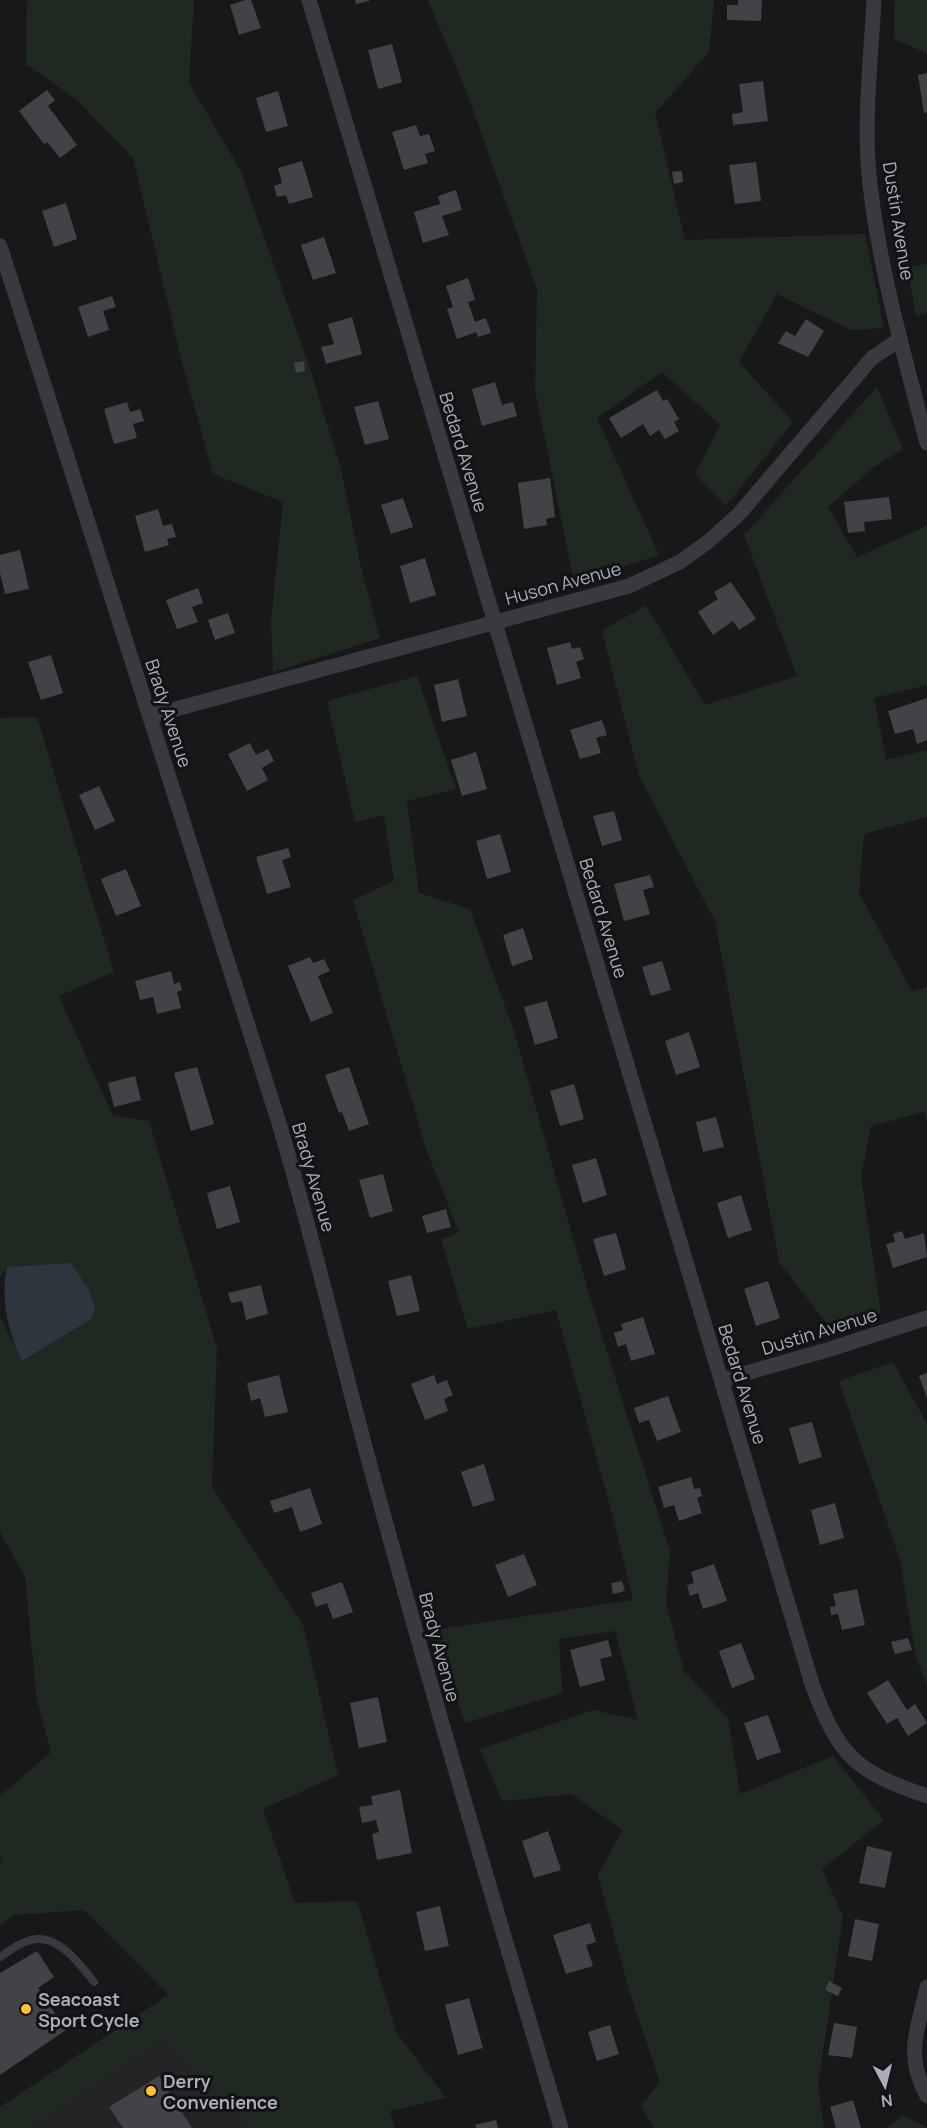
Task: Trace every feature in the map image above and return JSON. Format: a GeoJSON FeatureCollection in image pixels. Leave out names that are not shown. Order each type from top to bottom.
{"type":"FeatureCollection","features":[{"type":"Feature","properties":{"kind":"street","name":"Bedard Avenue"},"geometry":{"type":"LineString","coordinates":[[309,0],[812,1684],[834,1736],[857,1763],[884,1781],[927,1796]]}},
{"type":"Feature","properties":{"kind":"street","name":"Dustin Avenue"},"geometry":{"type":"LineString","coordinates":[[874,0],[867,121],[868,164],[875,218],[900,339],[927,443]]}},
{"type":"Feature","properties":{"kind":"street","name":"Brady Avenue"},"geometry":{"type":"LineString","coordinates":[[0,246],[302,1200],[366,1453],[435,1704],[561,2128]]}},
{"type":"Feature","properties":{"kind":"street","name":"Huson Avenue"},"geometry":{"type":"LineString","coordinates":[[150,716],[629,586],[680,562],[709,542],[739,514],[872,358],[900,339]]}},
{"type":"Feature","properties":{"kind":"street","name":"Dustin Avenue"},"geometry":{"type":"LineString","coordinates":[[722,1380],[927,1318]]}},
{"type":"Feature","properties":{"kind":"street"},"geometry":{"type":"LineString","coordinates":[[927,1987],[913,2049],[914,2065],[927,2096]]}},
{"type":"Feature","properties":{"kind":"lane"},"geometry":{"type":"LineString","coordinates":[[0,1957],[26,1941],[45,1939],[70,1952],[94,1982]]}},
{"type":"Feature","properties":{"kind":"shaded area"},"geometry":{"type":"Polygon","coordinates":[[[27,0],[194,0],[189,83],[241,171],[312,375],[341,469],[361,567],[380,638],[273,672],[271,622],[283,502],[213,474],[182,362],[133,158],[76,99],[26,64],[27,0]]]}},
{"type":"Feature","properties":{"kind":"shaded area"},"geometry":{"type":"Polygon","coordinates":[[[428,0],[714,0],[709,52],[655,113],[685,240],[865,234],[884,328],[851,330],[777,294],[739,362],[793,422],[726,506],[695,474],[720,425],[662,372],[597,418],[659,555],[574,582],[535,390],[537,289],[465,88],[428,0]]]}},
{"type":"Feature","properties":{"kind":"shaded area"},"geometry":{"type":"Polygon","coordinates":[[[895,0],[927,0],[927,53],[894,39],[895,0]]]}},
{"type":"Feature","properties":{"kind":"shaded area"},"geometry":{"type":"Polygon","coordinates":[[[927,264],[927,313],[916,316],[907,267],[927,264]]]}},
{"type":"Feature","properties":{"kind":"shaded area"},"geometry":{"type":"Polygon","coordinates":[[[877,387],[903,449],[873,468],[828,507],[857,557],[927,526],[927,685],[874,698],[886,760],[927,750],[927,817],[864,834],[859,893],[912,991],[927,987],[927,1123],[924,1112],[871,1126],[861,1177],[881,1313],[827,1324],[779,1262],[715,921],[639,776],[602,631],[646,605],[705,705],[797,676],[744,535],[877,387]]]}},
{"type":"Feature","properties":{"kind":"shaded area"},"geometry":{"type":"Polygon","coordinates":[[[417,676],[456,789],[407,801],[419,893],[470,909],[514,1031],[589,1294],[670,1552],[666,1603],[684,1671],[728,1718],[740,1794],[833,1756],[884,1820],[822,1869],[843,1917],[818,2085],[824,2128],[654,2128],[641,2106],[660,2082],[629,1990],[598,1875],[622,1830],[572,1794],[502,1801],[480,1749],[593,1710],[638,1720],[615,1631],[559,1639],[562,1693],[465,1723],[434,1630],[633,1600],[614,1521],[556,1310],[468,1329],[441,1240],[459,1232],[426,1149],[353,900],[394,881],[384,815],[355,822],[327,701],[417,676]]]}},
{"type":"Feature","properties":{"kind":"shaded area"},"geometry":{"type":"Polygon","coordinates":[[[37,717],[114,972],[59,996],[113,1116],[149,1121],[217,1349],[212,1487],[303,1625],[338,1775],[263,1809],[295,1903],[357,1901],[396,2032],[446,2098],[390,2111],[395,2128],[253,2128],[164,2039],[30,2128],[0,2128],[0,2107],[168,1995],[84,1910],[13,1915],[0,1926],[0,1864],[2,1862],[0,1856],[0,1796],[51,1752],[37,1701],[25,1577],[0,1532],[0,1317],[22,1361],[90,1320],[8,1267],[0,1277],[0,718],[37,717]]]}},
{"type":"Feature","properties":{"kind":"shaded area"},"geometry":{"type":"Polygon","coordinates":[[[71,1263],[89,1290],[95,1308],[90,1320],[22,1361],[9,1327],[7,1315],[4,1290],[7,1267],[71,1263]]]}},
{"type":"Feature","properties":{"kind":"shaded area"},"geometry":{"type":"Polygon","coordinates":[[[893,1362],[927,1424],[927,1685],[916,1658],[900,1560],[839,1381],[893,1362]]]}},
{"type":"Feature","properties":{"kind":"shaded area"},"geometry":{"type":"Polygon","coordinates":[[[238,1965],[332,2128],[0,2128],[238,1965]]]}},
{"type":"Feature","properties":{"kind":"shaded area"},"geometry":{"type":"Polygon","coordinates":[[[903,2115],[927,2128],[886,2128],[903,2115]]]}},
{"type":"Feature","properties":{"kind":"building"},"geometry":{"type":"Polygon","coordinates":[[[251,0],[261,28],[239,35],[230,5],[251,0]]]}},
{"type":"Feature","properties":{"kind":"building"},"geometry":{"type":"Polygon","coordinates":[[[355,0],[369,0],[369,1],[356,4],[355,0]]]}},
{"type":"Feature","properties":{"kind":"building"},"geometry":{"type":"Polygon","coordinates":[[[738,0],[762,0],[761,21],[727,20],[727,5],[738,5],[738,0]]]}},
{"type":"Feature","properties":{"kind":"building"},"geometry":{"type":"Polygon","coordinates":[[[392,44],[402,82],[378,89],[368,50],[392,44]]]}},
{"type":"Feature","properties":{"kind":"building"},"geometry":{"type":"Polygon","coordinates":[[[927,73],[927,112],[924,113],[918,75],[927,73]]]}},
{"type":"Feature","properties":{"kind":"building"},"geometry":{"type":"Polygon","coordinates":[[[763,81],[768,121],[733,125],[732,114],[743,112],[739,84],[763,81]]]}},
{"type":"Feature","properties":{"kind":"building"},"geometry":{"type":"Polygon","coordinates":[[[47,90],[55,100],[48,106],[77,145],[60,158],[47,142],[44,144],[19,111],[47,90]]]}},
{"type":"Feature","properties":{"kind":"building"},"geometry":{"type":"Polygon","coordinates":[[[278,91],[288,126],[266,132],[256,98],[278,91]]]}},
{"type":"Feature","properties":{"kind":"building"},"geometry":{"type":"Polygon","coordinates":[[[416,125],[420,136],[429,134],[435,151],[425,154],[428,163],[404,170],[392,132],[416,125]]]}},
{"type":"Feature","properties":{"kind":"building"},"geometry":{"type":"Polygon","coordinates":[[[302,161],[313,197],[289,204],[286,195],[277,197],[274,186],[282,183],[278,168],[302,161]]]}},
{"type":"Feature","properties":{"kind":"building"},"geometry":{"type":"Polygon","coordinates":[[[756,162],[761,201],[735,204],[729,165],[756,162]]]}},
{"type":"Feature","properties":{"kind":"building"},"geometry":{"type":"Polygon","coordinates":[[[682,171],[683,182],[674,184],[672,172],[682,171]]]}},
{"type":"Feature","properties":{"kind":"building"},"geometry":{"type":"Polygon","coordinates":[[[456,190],[462,210],[442,216],[449,235],[423,243],[414,212],[440,204],[438,196],[456,190]]]}},
{"type":"Feature","properties":{"kind":"building"},"geometry":{"type":"Polygon","coordinates":[[[66,203],[77,239],[54,247],[42,211],[66,203]]]}},
{"type":"Feature","properties":{"kind":"building"},"geometry":{"type":"Polygon","coordinates":[[[324,237],[336,273],[313,280],[301,245],[324,237]]]}},
{"type":"Feature","properties":{"kind":"building"},"geometry":{"type":"Polygon","coordinates":[[[468,278],[475,300],[468,302],[475,322],[486,318],[491,333],[478,337],[476,332],[457,339],[447,309],[453,307],[446,286],[468,278]]]}},
{"type":"Feature","properties":{"kind":"building"},"geometry":{"type":"Polygon","coordinates":[[[112,296],[116,307],[103,311],[109,330],[88,337],[78,307],[112,296]]]}},
{"type":"Feature","properties":{"kind":"building"},"geometry":{"type":"Polygon","coordinates":[[[352,317],[362,354],[326,364],[321,347],[334,344],[328,324],[352,317]]]}},
{"type":"Feature","properties":{"kind":"building"},"geometry":{"type":"Polygon","coordinates":[[[806,319],[824,331],[808,357],[778,343],[786,331],[795,336],[806,319]]]}},
{"type":"Feature","properties":{"kind":"building"},"geometry":{"type":"Polygon","coordinates":[[[304,361],[305,371],[296,373],[294,363],[304,361]]]}},
{"type":"Feature","properties":{"kind":"building"},"geometry":{"type":"Polygon","coordinates":[[[495,382],[502,405],[513,402],[517,416],[482,426],[472,389],[495,382]]]}},
{"type":"Feature","properties":{"kind":"building"},"geometry":{"type":"Polygon","coordinates":[[[657,390],[663,401],[667,399],[679,419],[674,422],[679,431],[665,439],[659,430],[650,436],[643,424],[621,438],[609,418],[657,390]]]}},
{"type":"Feature","properties":{"kind":"building"},"geometry":{"type":"Polygon","coordinates":[[[378,401],[389,439],[365,445],[354,407],[378,401]]]}},
{"type":"Feature","properties":{"kind":"building"},"geometry":{"type":"Polygon","coordinates":[[[127,402],[130,412],[140,409],[144,421],[133,424],[137,438],[114,444],[104,409],[127,402]]]}},
{"type":"Feature","properties":{"kind":"building"},"geometry":{"type":"Polygon","coordinates":[[[550,478],[555,517],[546,519],[547,525],[524,529],[518,483],[550,478]]]}},
{"type":"Feature","properties":{"kind":"building"},"geometry":{"type":"Polygon","coordinates":[[[889,497],[892,519],[864,522],[865,531],[848,533],[844,502],[889,497]]]}},
{"type":"Feature","properties":{"kind":"building"},"geometry":{"type":"Polygon","coordinates":[[[403,498],[413,527],[391,534],[381,505],[403,498]]]}},
{"type":"Feature","properties":{"kind":"building"},"geometry":{"type":"Polygon","coordinates":[[[158,509],[163,526],[172,524],[176,537],[167,539],[169,545],[145,552],[135,516],[158,509]]]}},
{"type":"Feature","properties":{"kind":"building"},"geometry":{"type":"Polygon","coordinates":[[[20,550],[29,589],[5,594],[0,573],[0,555],[20,550]]]}},
{"type":"Feature","properties":{"kind":"building"},"geometry":{"type":"Polygon","coordinates":[[[425,558],[436,595],[410,603],[400,566],[425,558]]]}},
{"type":"Feature","properties":{"kind":"building"},"geometry":{"type":"Polygon","coordinates":[[[731,582],[756,619],[739,630],[733,621],[713,635],[698,612],[718,599],[714,592],[731,582]]]}},
{"type":"Feature","properties":{"kind":"building"},"geometry":{"type":"Polygon","coordinates":[[[198,588],[203,603],[192,607],[198,622],[177,629],[166,600],[198,588]]]}},
{"type":"Feature","properties":{"kind":"building"},"geometry":{"type":"Polygon","coordinates":[[[228,613],[235,633],[215,640],[208,620],[228,613]]]}},
{"type":"Feature","properties":{"kind":"building"},"geometry":{"type":"Polygon","coordinates":[[[570,642],[572,649],[580,647],[584,659],[576,662],[581,678],[557,685],[547,648],[570,642]]]}},
{"type":"Feature","properties":{"kind":"building"},"geometry":{"type":"Polygon","coordinates":[[[51,655],[63,693],[41,700],[28,662],[51,655]]]}},
{"type":"Feature","properties":{"kind":"building"},"geometry":{"type":"Polygon","coordinates":[[[458,679],[467,716],[442,722],[434,685],[458,679]]]}},
{"type":"Feature","properties":{"kind":"building"},"geometry":{"type":"Polygon","coordinates":[[[927,698],[927,740],[917,744],[913,729],[895,734],[888,711],[927,698]]]}},
{"type":"Feature","properties":{"kind":"building"},"geometry":{"type":"Polygon","coordinates":[[[602,720],[607,735],[596,738],[601,753],[580,759],[570,730],[602,720]]]}},
{"type":"Feature","properties":{"kind":"building"},"geometry":{"type":"Polygon","coordinates":[[[250,743],[256,755],[268,749],[274,761],[262,768],[268,780],[247,791],[228,754],[250,743]]]}},
{"type":"Feature","properties":{"kind":"building"},"geometry":{"type":"Polygon","coordinates":[[[476,752],[487,789],[462,796],[451,760],[476,752]]]}},
{"type":"Feature","properties":{"kind":"building"},"geometry":{"type":"Polygon","coordinates":[[[99,786],[115,821],[95,830],[79,795],[99,786]]]}},
{"type":"Feature","properties":{"kind":"building"},"geometry":{"type":"Polygon","coordinates":[[[614,811],[622,840],[602,846],[593,816],[614,811]]]}},
{"type":"Feature","properties":{"kind":"building"},"geometry":{"type":"Polygon","coordinates":[[[500,834],[511,872],[487,879],[476,841],[500,834]]]}},
{"type":"Feature","properties":{"kind":"building"},"geometry":{"type":"Polygon","coordinates":[[[288,848],[291,857],[282,860],[291,887],[267,894],[256,857],[288,848]]]}},
{"type":"Feature","properties":{"kind":"building"},"geometry":{"type":"Polygon","coordinates":[[[126,869],[141,906],[116,916],[101,879],[126,869]]]}},
{"type":"Feature","properties":{"kind":"building"},"geometry":{"type":"Polygon","coordinates":[[[650,875],[654,887],[643,890],[650,914],[624,921],[614,884],[650,875]]]}},
{"type":"Feature","properties":{"kind":"building"},"geometry":{"type":"Polygon","coordinates":[[[523,928],[533,959],[512,966],[503,935],[523,928]]]}},
{"type":"Feature","properties":{"kind":"building"},"geometry":{"type":"Polygon","coordinates":[[[310,957],[313,963],[324,959],[330,971],[318,976],[333,1013],[311,1022],[288,966],[310,957]]]}},
{"type":"Feature","properties":{"kind":"building"},"geometry":{"type":"Polygon","coordinates":[[[662,961],[671,990],[651,996],[642,967],[662,961]]]}},
{"type":"Feature","properties":{"kind":"building"},"geometry":{"type":"Polygon","coordinates":[[[171,971],[174,984],[180,982],[182,990],[177,992],[181,1008],[157,1014],[153,997],[140,1000],[135,981],[171,971]]]}},
{"type":"Feature","properties":{"kind":"building"},"geometry":{"type":"Polygon","coordinates":[[[547,1001],[558,1038],[535,1045],[524,1007],[547,1001]]]}},
{"type":"Feature","properties":{"kind":"building"},"geometry":{"type":"Polygon","coordinates":[[[689,1032],[700,1067],[676,1075],[665,1041],[689,1032]]]}},
{"type":"Feature","properties":{"kind":"building"},"geometry":{"type":"Polygon","coordinates":[[[197,1067],[214,1124],[191,1131],[174,1073],[197,1067]]]}},
{"type":"Feature","properties":{"kind":"building"},"geometry":{"type":"Polygon","coordinates":[[[349,1067],[369,1124],[349,1131],[342,1112],[339,1113],[325,1075],[349,1067]]]}},
{"type":"Feature","properties":{"kind":"building"},"geometry":{"type":"Polygon","coordinates":[[[135,1076],[141,1100],[114,1107],[108,1083],[135,1076]]]}},
{"type":"Feature","properties":{"kind":"building"},"geometry":{"type":"Polygon","coordinates":[[[574,1084],[584,1119],[560,1126],[550,1091],[574,1084]]]}},
{"type":"Feature","properties":{"kind":"building"},"geometry":{"type":"Polygon","coordinates":[[[716,1117],[724,1147],[703,1152],[696,1122],[716,1117]]]}},
{"type":"Feature","properties":{"kind":"building"},"geometry":{"type":"Polygon","coordinates":[[[596,1158],[607,1195],[583,1203],[572,1165],[596,1158]]]}},
{"type":"Feature","properties":{"kind":"building"},"geometry":{"type":"Polygon","coordinates":[[[383,1174],[393,1211],[370,1218],[359,1180],[383,1174]]]}},
{"type":"Feature","properties":{"kind":"building"},"geometry":{"type":"Polygon","coordinates":[[[230,1186],[240,1222],[217,1229],[207,1193],[230,1186]]]}},
{"type":"Feature","properties":{"kind":"building"},"geometry":{"type":"Polygon","coordinates":[[[741,1195],[752,1230],[728,1238],[717,1203],[741,1195]]]}},
{"type":"Feature","properties":{"kind":"building"},"geometry":{"type":"Polygon","coordinates":[[[446,1209],[451,1227],[427,1233],[422,1216],[446,1209]]]}},
{"type":"Feature","properties":{"kind":"building"},"geometry":{"type":"Polygon","coordinates":[[[902,1231],[905,1239],[924,1233],[927,1257],[893,1268],[886,1244],[895,1242],[893,1234],[902,1231]]]}},
{"type":"Feature","properties":{"kind":"building"},"geometry":{"type":"Polygon","coordinates":[[[616,1233],[626,1269],[604,1276],[593,1239],[616,1233]]]}},
{"type":"Feature","properties":{"kind":"building"},"geometry":{"type":"Polygon","coordinates":[[[411,1275],[420,1311],[397,1316],[388,1281],[411,1275]]]}},
{"type":"Feature","properties":{"kind":"building"},"geometry":{"type":"Polygon","coordinates":[[[768,1281],[780,1318],[756,1326],[744,1289],[768,1281]]]}},
{"type":"Feature","properties":{"kind":"building"},"geometry":{"type":"Polygon","coordinates":[[[261,1285],[268,1314],[246,1320],[242,1301],[231,1303],[228,1293],[261,1285]]]}},
{"type":"Feature","properties":{"kind":"building"},"geometry":{"type":"Polygon","coordinates":[[[643,1317],[655,1354],[631,1361],[626,1344],[618,1347],[614,1333],[623,1330],[621,1324],[643,1317]]]}},
{"type":"Feature","properties":{"kind":"building"},"geometry":{"type":"Polygon","coordinates":[[[927,1373],[927,1398],[919,1376],[927,1373]]]}},
{"type":"Feature","properties":{"kind":"building"},"geometry":{"type":"Polygon","coordinates":[[[279,1375],[288,1412],[265,1417],[260,1398],[251,1401],[247,1383],[279,1375]]]}},
{"type":"Feature","properties":{"kind":"building"},"geometry":{"type":"Polygon","coordinates":[[[434,1375],[437,1384],[447,1380],[453,1395],[444,1399],[448,1411],[425,1420],[411,1384],[434,1375]]]}},
{"type":"Feature","properties":{"kind":"building"},"geometry":{"type":"Polygon","coordinates":[[[668,1396],[681,1432],[657,1441],[649,1420],[639,1423],[634,1408],[668,1396]]]}},
{"type":"Feature","properties":{"kind":"building"},"geometry":{"type":"Polygon","coordinates":[[[812,1422],[822,1457],[799,1464],[789,1428],[812,1422]]]}},
{"type":"Feature","properties":{"kind":"building"},"geometry":{"type":"Polygon","coordinates":[[[484,1464],[495,1500],[473,1507],[461,1472],[484,1464]]]}},
{"type":"Feature","properties":{"kind":"building"},"geometry":{"type":"Polygon","coordinates":[[[691,1477],[694,1489],[700,1488],[702,1496],[697,1498],[702,1513],[679,1521],[674,1505],[664,1508],[658,1487],[691,1477]]]}},
{"type":"Feature","properties":{"kind":"building"},"geometry":{"type":"Polygon","coordinates":[[[310,1488],[322,1524],[300,1532],[292,1507],[274,1513],[270,1501],[310,1488]]]}},
{"type":"Feature","properties":{"kind":"building"},"geometry":{"type":"Polygon","coordinates":[[[835,1503],[844,1538],[820,1545],[811,1510],[835,1503]]]}},
{"type":"Feature","properties":{"kind":"building"},"geometry":{"type":"Polygon","coordinates":[[[524,1554],[537,1585],[508,1597],[495,1565],[524,1554]]]}},
{"type":"Feature","properties":{"kind":"building"},"geometry":{"type":"Polygon","coordinates":[[[714,1564],[727,1601],[703,1609],[698,1593],[690,1596],[687,1585],[694,1583],[691,1572],[714,1564]]]}},
{"type":"Feature","properties":{"kind":"building"},"geometry":{"type":"Polygon","coordinates":[[[622,1581],[625,1591],[613,1594],[611,1583],[622,1581]]]}},
{"type":"Feature","properties":{"kind":"building"},"geometry":{"type":"Polygon","coordinates":[[[342,1582],[353,1612],[333,1619],[327,1603],[316,1607],[311,1593],[342,1582]]]}},
{"type":"Feature","properties":{"kind":"building"},"geometry":{"type":"Polygon","coordinates":[[[857,1589],[865,1625],[842,1630],[838,1614],[831,1615],[830,1607],[836,1606],[833,1594],[857,1589]]]}},
{"type":"Feature","properties":{"kind":"building"},"geometry":{"type":"Polygon","coordinates":[[[908,1638],[912,1650],[895,1654],[891,1642],[908,1638]]]}},
{"type":"Feature","properties":{"kind":"building"},"geometry":{"type":"Polygon","coordinates":[[[608,1640],[612,1656],[600,1659],[605,1680],[580,1687],[570,1650],[608,1640]]]}},
{"type":"Feature","properties":{"kind":"building"},"geometry":{"type":"Polygon","coordinates":[[[741,1643],[755,1679],[732,1688],[719,1651],[741,1643]]]}},
{"type":"Feature","properties":{"kind":"building"},"geometry":{"type":"Polygon","coordinates":[[[888,1680],[907,1710],[915,1704],[927,1723],[908,1736],[897,1718],[887,1724],[867,1693],[888,1680]]]}},
{"type":"Feature","properties":{"kind":"building"},"geometry":{"type":"Polygon","coordinates":[[[378,1697],[387,1742],[359,1748],[350,1703],[378,1697]]]}},
{"type":"Feature","properties":{"kind":"building"},"geometry":{"type":"Polygon","coordinates":[[[768,1715],[781,1752],[757,1760],[744,1723],[768,1715]]]}},
{"type":"Feature","properties":{"kind":"building"},"geometry":{"type":"Polygon","coordinates":[[[400,1790],[412,1853],[377,1860],[372,1834],[379,1832],[376,1820],[362,1823],[359,1807],[373,1805],[371,1796],[400,1790]]]}},
{"type":"Feature","properties":{"kind":"building"},"geometry":{"type":"Polygon","coordinates":[[[548,1831],[561,1870],[534,1878],[522,1841],[548,1831]]]}},
{"type":"Feature","properties":{"kind":"building"},"geometry":{"type":"Polygon","coordinates":[[[867,1846],[892,1852],[885,1888],[859,1883],[867,1846]]]}},
{"type":"Feature","properties":{"kind":"building"},"geometry":{"type":"Polygon","coordinates":[[[440,1906],[449,1946],[425,1951],[416,1912],[440,1906]]]}},
{"type":"Feature","properties":{"kind":"building"},"geometry":{"type":"Polygon","coordinates":[[[855,1919],[879,1924],[872,1961],[848,1956],[855,1919]]]}},
{"type":"Feature","properties":{"kind":"building"},"geometry":{"type":"Polygon","coordinates":[[[590,1923],[596,1942],[586,1945],[593,1966],[566,1974],[553,1935],[590,1923]]]}},
{"type":"Feature","properties":{"kind":"building","name":"Seacoast Sport Cycle"},"geometry":{"type":"Polygon","coordinates":[[[37,1951],[54,1977],[38,1988],[66,2030],[0,2075],[0,1973],[37,1951]]]}},
{"type":"Feature","properties":{"kind":"building"},"geometry":{"type":"Polygon","coordinates":[[[829,1981],[842,1988],[838,1996],[825,1990],[829,1981]]]}},
{"type":"Feature","properties":{"kind":"building"},"geometry":{"type":"Polygon","coordinates":[[[469,1998],[483,2048],[458,2055],[445,2005],[469,1998]]]}},
{"type":"Feature","properties":{"kind":"building"},"geometry":{"type":"Polygon","coordinates":[[[834,2023],[857,2027],[852,2058],[828,2055],[834,2023]]]}},
{"type":"Feature","properties":{"kind":"building"},"geometry":{"type":"Polygon","coordinates":[[[610,2025],[619,2054],[597,2061],[588,2032],[610,2025]]]}},
{"type":"Feature","properties":{"kind":"building","name":"Derry Convenience"},"geometry":{"type":"Polygon","coordinates":[[[159,2076],[192,2128],[123,2128],[109,2107],[159,2076]]]}},
{"type":"Feature","properties":{"kind":"building"},"geometry":{"type":"Polygon","coordinates":[[[853,2100],[861,2128],[836,2128],[830,2107],[853,2100]]]}},
{"type":"Feature","properties":{"kind":"building"},"geometry":{"type":"Polygon","coordinates":[[[496,2120],[498,2128],[476,2128],[475,2125],[496,2120]]]}},
{"type":"Feature","properties":{"kind":"place","name":"Seacoast Sport Cycle"},"geometry":{"type":"Point","coordinates":[26,2009]}},
{"type":"Feature","properties":{"kind":"place","name":"Derry Convenience"},"geometry":{"type":"Point","coordinates":[151,2091]}}]}
